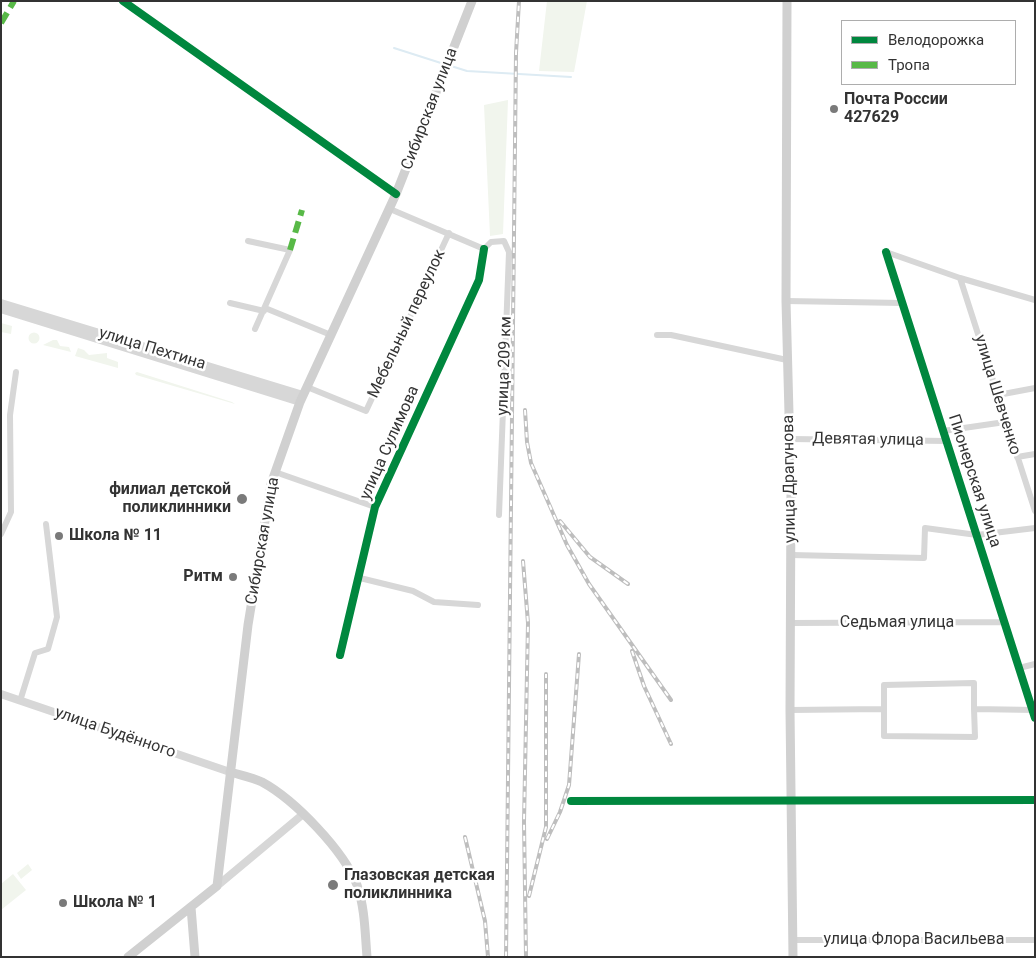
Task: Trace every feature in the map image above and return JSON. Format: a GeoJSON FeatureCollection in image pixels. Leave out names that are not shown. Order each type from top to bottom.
{"type":"FeatureCollection","features":[{"type":"Feature","properties":{"kind":"main road","name":"Сибирская улица"},"geometry":{"type":"LineString","coordinates":[[217,886],[248,625],[261,540],[275,472],[303,395],[390,209],[472,1]]}},
{"type":"Feature","properties":{"kind":"main road","name":"улица Драгунова"},"geometry":{"type":"LineString","coordinates":[[787,1],[786,301],[790,439],[790,710],[793,957]]}},
{"type":"Feature","properties":{"kind":"main road"},"geometry":{"type":"LineString","coordinates":[[230,772],[260,781],[270,787],[302,815],[338,854],[357,885],[363,910],[367,957]]}},
{"type":"Feature","properties":{"kind":"main road"},"geometry":{"type":"LineString","coordinates":[[128,957],[217,886]]}},
{"type":"Feature","properties":{"kind":"main road"},"geometry":{"type":"LineString","coordinates":[[191,907],[195,957]]}},
{"type":"Feature","properties":{"kind":"street"},"geometry":{"type":"LineString","coordinates":[[123,1],[396,194]]}},
{"type":"Feature","properties":{"kind":"street"},"geometry":{"type":"LineString","coordinates":[[390,209],[484,249]]}},
{"type":"Feature","properties":{"kind":"street","name":"Мебельный переулок"},"geometry":{"type":"LineString","coordinates":[[303,395],[366,411],[449,233]]}},
{"type":"Feature","properties":{"kind":"street"},"geometry":{"type":"LineString","coordinates":[[248,241],[290,250],[256,329]]}},
{"type":"Feature","properties":{"kind":"street","name":"улица 209 км"},"geometry":{"type":"LineString","coordinates":[[484,249],[491,242],[504,241],[509,252],[499,515]]}},
{"type":"Feature","properties":{"kind":"street","name":"улица Сулимова"},"geometry":{"type":"LineString","coordinates":[[340,655],[360,578],[375,507],[479,280],[484,249]]}},
{"type":"Feature","properties":{"kind":"street","name":"Пионерская улица"},"geometry":{"type":"LineString","coordinates":[[960,278],[886,252],[1035,718]]}},
{"type":"Feature","properties":{"kind":"street"},"geometry":{"type":"LineString","coordinates":[[960,278],[1035,300]]}},
{"type":"Feature","properties":{"kind":"street","name":"улица Шевченко"},"geometry":{"type":"LineString","coordinates":[[960,278],[1035,511]]}},
{"type":"Feature","properties":{"kind":"street"},"geometry":{"type":"LineString","coordinates":[[786,301],[902,303]]}},
{"type":"Feature","properties":{"kind":"street","name":"улица Пехтина"},"geometry":{"type":"LineString","coordinates":[[1,303],[303,395]]}},
{"type":"Feature","properties":{"kind":"street"},"geometry":{"type":"LineString","coordinates":[[230,303],[264,309],[331,335]]}},
{"type":"Feature","properties":{"kind":"street","name":"улица Пехтина"},"geometry":{"type":"LineString","coordinates":[[1,309],[303,395]]}},
{"type":"Feature","properties":{"kind":"street"},"geometry":{"type":"LineString","coordinates":[[657,335],[672,335],[787,360]]}},
{"type":"Feature","properties":{"kind":"street"},"geometry":{"type":"LineString","coordinates":[[1,534],[11,512],[10,416],[16,372]]}},
{"type":"Feature","properties":{"kind":"street"},"geometry":{"type":"LineString","coordinates":[[998,395],[1035,388]]}},
{"type":"Feature","properties":{"kind":"street"},"geometry":{"type":"LineString","coordinates":[[943,431],[1005,422]]}},
{"type":"Feature","properties":{"kind":"street","name":"Девятая улица"},"geometry":{"type":"LineString","coordinates":[[790,439],[947,441]]}},
{"type":"Feature","properties":{"kind":"street"},"geometry":{"type":"LineString","coordinates":[[1017,458],[1035,454]]}},
{"type":"Feature","properties":{"kind":"street"},"geometry":{"type":"LineString","coordinates":[[275,472],[375,507]]}},
{"type":"Feature","properties":{"kind":"street"},"geometry":{"type":"LineString","coordinates":[[20,701],[35,653],[48,649],[57,617],[46,524]]}},
{"type":"Feature","properties":{"kind":"street"},"geometry":{"type":"LineString","coordinates":[[791,555],[924,558],[925,528],[977,535],[1035,528]]}},
{"type":"Feature","properties":{"kind":"street"},"geometry":{"type":"LineString","coordinates":[[360,578],[413,591],[434,602],[478,605]]}},
{"type":"Feature","properties":{"kind":"street","name":"Седьмая улица"},"geometry":{"type":"LineString","coordinates":[[791,623],[1004,622]]}},
{"type":"Feature","properties":{"kind":"street"},"geometry":{"type":"LineString","coordinates":[[1019,668],[1035,664]]}},
{"type":"Feature","properties":{"kind":"street"},"geometry":{"type":"LineString","coordinates":[[974,682],[975,737],[884,736],[884,709],[884,685],[974,682]]}},
{"type":"Feature","properties":{"kind":"street","name":"улица Будённого"},"geometry":{"type":"LineString","coordinates":[[1,694],[230,772]]}},
{"type":"Feature","properties":{"kind":"street"},"geometry":{"type":"LineString","coordinates":[[790,710],[884,709]]}},
{"type":"Feature","properties":{"kind":"street"},"geometry":{"type":"LineString","coordinates":[[974,709],[1034,710]]}},
{"type":"Feature","properties":{"kind":"street"},"geometry":{"type":"LineString","coordinates":[[571,802],[1035,800]]}},
{"type":"Feature","properties":{"kind":"street"},"geometry":{"type":"LineString","coordinates":[[217,886],[302,815]]}},
{"type":"Feature","properties":{"kind":"street","name":"улица Флора Васильева"},"geometry":{"type":"LineString","coordinates":[[793,940],[1035,940]]}},
{"type":"Feature","properties":{"kind":"shaded area"},"geometry":{"type":"Polygon","coordinates":[[[547,1],[587,1],[574,72],[539,71],[547,1]]]}},
{"type":"Feature","properties":{"kind":"shaded area"},"geometry":{"type":"Polygon","coordinates":[[[508,100],[503,234],[490,236],[484,105],[508,100]]]}},
{"type":"Feature","properties":{"kind":"shaded area"},"geometry":{"type":"Polygon","coordinates":[[[1,323],[12,326],[11,334],[1,332],[1,323]]]}},
{"type":"Feature","properties":{"kind":"shaded area"},"geometry":{"type":"Polygon","coordinates":[[[34,332],[40,338],[34,344],[28,338],[34,332]]]}},
{"type":"Feature","properties":{"kind":"shaded area"},"geometry":{"type":"Polygon","coordinates":[[[57,340],[60,346],[69,347],[71,352],[43,345],[57,340]]]}},
{"type":"Feature","properties":{"kind":"shaded area"},"geometry":{"type":"Polygon","coordinates":[[[78,348],[84,350],[89,355],[107,353],[107,358],[118,362],[118,368],[75,356],[78,348]]]}},
{"type":"Feature","properties":{"kind":"shaded area"},"geometry":{"type":"Polygon","coordinates":[[[137,372],[235,404],[136,375],[135,373],[137,372]]]}},
{"type":"Feature","properties":{"kind":"shaded area"},"geometry":{"type":"Polygon","coordinates":[[[28,864],[32,870],[21,879],[17,873],[28,864]]]}},
{"type":"Feature","properties":{"kind":"shaded area"},"geometry":{"type":"Polygon","coordinates":[[[13,874],[26,890],[1,910],[1,884],[13,874]]]}},
{"type":"Feature","properties":{"kind":"waterway"},"geometry":{"type":"LineString","coordinates":[[394,48],[444,64]]}},
{"type":"Feature","properties":{"kind":"waterway"},"geometry":{"type":"LineString","coordinates":[[451,66],[467,71],[571,77]]}},
{"type":"Feature","properties":{"kind":"railway"},"geometry":{"type":"LineString","coordinates":[[506,957],[516,53],[519,1]]}},
{"type":"Feature","properties":{"kind":"railway"},"geometry":{"type":"LineString","coordinates":[[525,410],[527,442],[531,463],[567,545],[589,584],[671,700]]}},
{"type":"Feature","properties":{"kind":"railway"},"geometry":{"type":"LineString","coordinates":[[560,521],[590,557],[628,584]]}},
{"type":"Feature","properties":{"kind":"railway"},"geometry":{"type":"LineString","coordinates":[[523,561],[528,623],[524,822],[526,957]]}},
{"type":"Feature","properties":{"kind":"railway"},"geometry":{"type":"LineString","coordinates":[[632,651],[644,686],[671,744]]}},
{"type":"Feature","properties":{"kind":"railway"},"geometry":{"type":"LineString","coordinates":[[547,839],[560,812],[569,785],[579,654]]}},
{"type":"Feature","properties":{"kind":"railway"},"geometry":{"type":"LineString","coordinates":[[529,896],[546,827],[546,674]]}},
{"type":"Feature","properties":{"kind":"railway"},"geometry":{"type":"LineString","coordinates":[[465,837],[485,921],[488,957]]}},
{"type":"Feature","properties":{"kind":"marked path"},"geometry":{"type":"LineString","coordinates":[[1,23],[14,1]]}},
{"type":"Feature","properties":{"kind":"marked path"},"geometry":{"type":"LineString","coordinates":[[290,250],[302,210]]}},
{"type":"Feature","properties":{"kind":"cycle path"},"geometry":{"type":"LineString","coordinates":[[123,1],[396,194]]}},
{"type":"Feature","properties":{"kind":"cycle path"},"geometry":{"type":"LineString","coordinates":[[340,655],[375,507],[479,280],[484,249]]}},
{"type":"Feature","properties":{"kind":"cycle path"},"geometry":{"type":"LineString","coordinates":[[886,252],[1035,718]]}},
{"type":"Feature","properties":{"kind":"cycle path"},"geometry":{"type":"LineString","coordinates":[[571,801],[1035,800]]}},
{"type":"Feature","properties":{"kind":"place","name":"Почта России 427629"},"geometry":{"type":"Point","coordinates":[834,109]}},
{"type":"Feature","properties":{"kind":"place","name":"филиал детской поликлинники"},"geometry":{"type":"Point","coordinates":[242,499]}},
{"type":"Feature","properties":{"kind":"place","name":"Школа № 11"},"geometry":{"type":"Point","coordinates":[59,536]}},
{"type":"Feature","properties":{"kind":"place","name":"Ритм"},"geometry":{"type":"Point","coordinates":[233,577]}},
{"type":"Feature","properties":{"kind":"place","name":"Глазовская детская поликлинника"},"geometry":{"type":"Point","coordinates":[333,885]}},
{"type":"Feature","properties":{"kind":"place","name":"Школа № 1"},"geometry":{"type":"Point","coordinates":[63,903]}}]}
